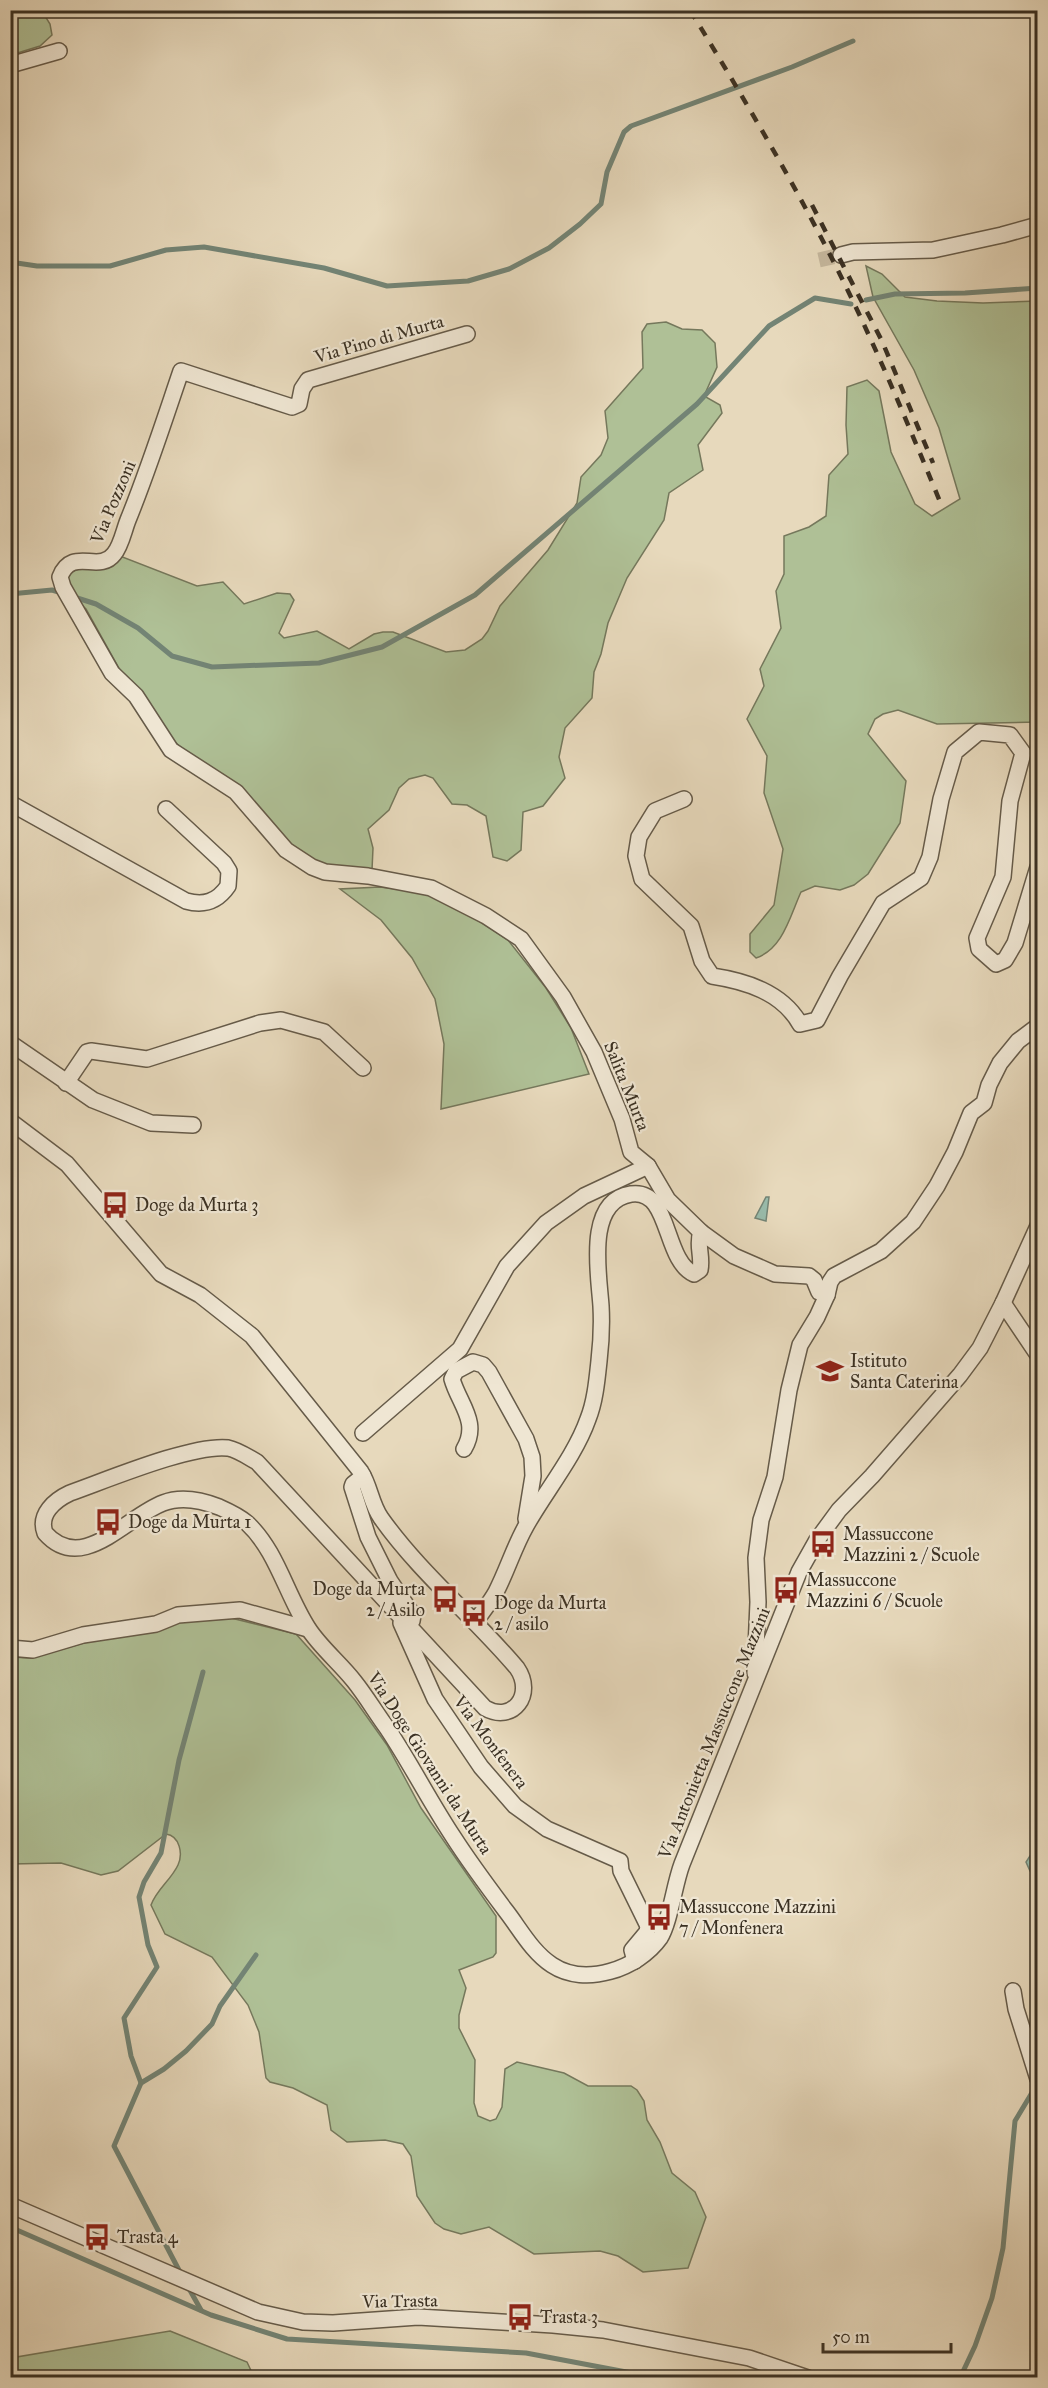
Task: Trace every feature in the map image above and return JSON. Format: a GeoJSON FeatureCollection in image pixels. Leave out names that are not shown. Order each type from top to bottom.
{"type":"FeatureCollection","features":[{"type":"Feature","properties":{"kind":"street"},"geometry":{"type":"LineString","coordinates":[[10,65],[59,51]]}},
{"type":"Feature","properties":{"kind":"street"},"geometry":{"type":"LineString","coordinates":[[841,255],[853,252],[946,248],[1038,225]]}},
{"type":"Feature","properties":{"kind":"street","name":"Via Pino di Murta"},"geometry":{"type":"LineString","coordinates":[[181,371],[286,406],[296,406],[299,404],[303,386],[308,380],[467,334]]}},
{"type":"Feature","properties":{"kind":"street","name":"Via Pozzoni"},"geometry":{"type":"LineString","coordinates":[[181,371],[146,476],[116,552],[103,561],[74,561],[64,567],[60,577],[63,587],[112,673],[136,696],[171,750],[236,792],[286,850],[312,867],[325,872],[368,876]]}},
{"type":"Feature","properties":{"kind":"street"},"geometry":{"type":"LineString","coordinates":[[684,799],[655,811],[639,837],[636,856],[642,879],[691,926],[702,961],[712,976],[734,979],[771,994],[793,1012],[800,1024],[817,1020],[883,903],[921,878],[930,857],[940,799],[955,752],[979,732],[1010,735],[1023,753],[1010,801],[1002,878],[977,938],[979,949],[996,964],[1005,960],[1015,943],[1038,867]]}},
{"type":"Feature","properties":{"kind":"street"},"geometry":{"type":"LineString","coordinates":[[10,803],[186,901],[197,904],[215,899],[228,886],[229,871],[217,856],[166,809]]}},
{"type":"Feature","properties":{"kind":"street","name":"Salita Murta"},"geometry":{"type":"LineString","coordinates":[[368,876],[430,888],[486,916],[521,939],[563,997],[594,1052],[622,1119],[631,1152],[648,1166],[668,1200],[701,1232],[734,1256],[775,1275],[809,1276],[819,1292],[826,1295]]}},
{"type":"Feature","properties":{"kind":"street"},"geometry":{"type":"LineString","coordinates":[[66,1083],[87,1052],[147,1059],[260,1023],[281,1020],[324,1032],[363,1068]]}},
{"type":"Feature","properties":{"kind":"street"},"geometry":{"type":"LineString","coordinates":[[754,1684],[758,1602],[756,1558],[761,1520],[775,1477],[789,1390],[800,1345],[817,1317],[834,1276],[881,1251],[913,1222],[937,1186],[955,1152],[971,1113],[984,1103],[989,1085],[1000,1063],[1018,1041],[1038,1026]]}},
{"type":"Feature","properties":{"kind":"street"},"geometry":{"type":"LineString","coordinates":[[10,1043],[93,1100],[151,1123],[193,1125]]}},
{"type":"Feature","properties":{"kind":"street","name":"Via Doge Giovanni da Murta"},"geometry":{"type":"LineString","coordinates":[[10,1121],[67,1164],[161,1274],[200,1295],[252,1335],[363,1476],[382,1520],[512,1662],[523,1679],[525,1687],[523,1697],[518,1705],[508,1711],[494,1712],[485,1708],[257,1462],[239,1452],[227,1448],[180,1455],[63,1496],[46,1512],[43,1528],[49,1538],[64,1547],[80,1549],[102,1539],[165,1502],[189,1499],[214,1505],[247,1522],[271,1554],[308,1629],[355,1682],[406,1756],[454,1839],[541,1956],[563,1971],[581,1974],[621,1968],[635,1961]]}},
{"type":"Feature","properties":{"kind":"street"},"geometry":{"type":"LineString","coordinates":[[363,1433],[460,1349],[507,1266],[546,1222],[584,1196],[648,1166]]}},
{"type":"Feature","properties":{"kind":"street"},"geometry":{"type":"LineString","coordinates":[[475,1622],[495,1593],[525,1528],[588,1421],[592,1408],[599,1350],[601,1308],[597,1271],[598,1233],[602,1219],[616,1200],[632,1194],[647,1197],[660,1211],[677,1258],[686,1270],[694,1274],[700,1270],[702,1262],[698,1241],[701,1232]]}},
{"type":"Feature","properties":{"kind":"street","name":"Via Antonietta Massuccone Mazzini"},"geometry":{"type":"LineString","coordinates":[[635,1961],[663,1933],[678,1874],[754,1684],[767,1660],[800,1572],[817,1540],[839,1510],[872,1476],[960,1375],[980,1348],[1038,1226]]}},
{"type":"Feature","properties":{"kind":"street"},"geometry":{"type":"LineString","coordinates":[[1003,1303],[1038,1355]]}},
{"type":"Feature","properties":{"kind":"street"},"geometry":{"type":"LineString","coordinates":[[464,1449],[470,1438],[470,1419],[452,1379],[456,1371],[473,1362],[483,1365],[489,1372],[526,1439],[532,1457],[532,1486],[525,1528]]}},
{"type":"Feature","properties":{"kind":"street","name":"Via Monfenera"},"geometry":{"type":"LineString","coordinates":[[363,1476],[352,1487],[372,1545],[390,1581],[413,1615],[412,1621],[405,1623],[402,1627],[435,1700],[481,1767],[515,1806],[547,1829],[620,1861],[621,1871],[648,1926],[647,1932],[632,1950],[635,1961]]}},
{"type":"Feature","properties":{"kind":"street"},"geometry":{"type":"LineString","coordinates":[[10,1648],[33,1650],[83,1635],[156,1624],[178,1615],[240,1610],[308,1629]]}},
{"type":"Feature","properties":{"kind":"street"},"geometry":{"type":"LineString","coordinates":[[1013,1991],[1016,2009],[1038,2079]]}},
{"type":"Feature","properties":{"kind":"street","name":"Via Trasta"},"geometry":{"type":"LineString","coordinates":[[10,2205],[258,2312],[292,2319],[333,2323],[418,2317],[603,2330],[749,2358],[808,2378]]}},
{"type":"Feature","properties":{"kind":"shaded area"},"geometry":{"type":"Polygon","coordinates":[[[11,10],[42,11],[50,24],[52,35],[40,46],[11,55],[11,10]]]}},
{"type":"Feature","properties":{"kind":"shaded area"},"geometry":{"type":"Polygon","coordinates":[[[866,266],[882,274],[905,297],[983,303],[1037,301],[1037,722],[937,724],[898,710],[875,719],[868,734],[906,781],[900,823],[868,874],[854,885],[840,890],[815,886],[801,892],[779,939],[765,954],[756,958],[750,952],[750,934],[774,905],[783,849],[764,793],[767,756],[747,719],[764,686],[760,669],[781,628],[776,591],[784,574],[784,536],[809,527],[826,516],[829,475],[848,454],[847,387],[867,380],[879,391],[891,452],[915,504],[932,516],[960,499],[939,428],[914,370],[873,297],[866,266]]]}},
{"type":"Feature","properties":{"kind":"shaded area"},"geometry":{"type":"Polygon","coordinates":[[[666,322],[682,329],[702,330],[715,343],[717,367],[704,396],[720,405],[722,413],[698,445],[703,470],[669,493],[664,520],[627,578],[608,623],[594,672],[592,698],[565,728],[559,757],[565,778],[543,806],[523,812],[521,850],[507,861],[493,857],[486,816],[467,805],[452,804],[433,778],[425,775],[409,779],[399,788],[389,810],[368,829],[373,848],[372,870],[331,870],[285,842],[175,742],[141,693],[120,670],[86,609],[73,597],[67,577],[73,571],[120,556],[197,586],[223,582],[244,604],[277,593],[290,594],[294,600],[279,633],[284,638],[317,631],[349,649],[374,634],[393,632],[446,652],[465,650],[482,639],[500,606],[548,550],[577,503],[581,477],[601,455],[608,438],[605,411],[643,368],[642,332],[647,324],[666,322]]]}},
{"type":"Feature","properties":{"kind":"shaded area"},"geometry":{"type":"Polygon","coordinates":[[[380,887],[420,892],[456,906],[508,940],[546,988],[571,1028],[589,1074],[441,1109],[444,1044],[435,999],[412,958],[381,920],[340,889],[380,887]]]}},
{"type":"Feature","properties":{"kind":"shaded area"},"geometry":{"type":"Polygon","coordinates":[[[766,1197],[769,1197],[766,1221],[755,1218],[766,1197]]]}},
{"type":"Feature","properties":{"kind":"shaded area"},"geometry":{"type":"Polygon","coordinates":[[[227,1617],[296,1634],[355,1700],[387,1745],[421,1808],[496,1916],[496,1953],[493,1957],[459,1970],[466,1988],[459,2015],[459,2028],[475,2060],[474,2103],[478,2116],[490,2121],[496,2119],[502,2107],[505,2069],[517,2062],[564,2073],[588,2086],[631,2086],[637,2090],[644,2101],[647,2120],[660,2142],[672,2173],[695,2192],[706,2217],[688,2268],[643,2272],[618,2256],[600,2251],[534,2254],[489,2227],[461,2234],[444,2229],[435,2223],[417,2196],[411,2156],[403,2144],[385,2140],[347,2142],[331,2130],[327,2105],[293,2088],[270,2082],[266,2078],[259,2032],[248,2005],[212,1957],[165,1934],[151,1905],[178,1865],[179,1846],[171,1835],[166,1834],[118,1871],[101,1875],[61,1863],[11,1864],[10,1657],[31,1658],[98,1639],[186,1619],[227,1617]]]}},
{"type":"Feature","properties":{"kind":"shaded area"},"geometry":{"type":"Polygon","coordinates":[[[1037,1845],[1037,1871],[1030,1871],[1026,1862],[1037,1845]]]}},
{"type":"Feature","properties":{"kind":"shaded area"},"geometry":{"type":"Polygon","coordinates":[[[170,2331],[247,2362],[254,2377],[11,2377],[11,2358],[170,2331]]]}},
{"type":"Feature","properties":{"kind":"waterway"},"geometry":{"type":"LineString","coordinates":[[10,262],[37,266],[110,266],[166,250],[204,247],[324,268],[387,286],[468,281],[509,269],[549,248],[580,224],[601,204],[607,172],[624,132],[631,126],[792,67],[853,41]]}},
{"type":"Feature","properties":{"kind":"waterway"},"geometry":{"type":"LineString","coordinates":[[866,300],[895,294],[965,293],[1038,288]]}},
{"type":"Feature","properties":{"kind":"waterway"},"geometry":{"type":"LineString","coordinates":[[74,597],[96,604],[138,628],[172,656],[212,667],[319,663],[382,647],[475,595],[697,404],[769,326],[815,298],[851,304]]}},
{"type":"Feature","properties":{"kind":"waterway"},"geometry":{"type":"LineString","coordinates":[[10,594],[52,590],[62,593]]}},
{"type":"Feature","properties":{"kind":"waterway"},"geometry":{"type":"LineString","coordinates":[[181,2274],[114,2146],[141,2083],[131,2056],[124,2018],[157,1967],[148,1945],[139,1897],[144,1882],[161,1853],[179,1760],[203,1672]]}},
{"type":"Feature","properties":{"kind":"waterway"},"geometry":{"type":"LineString","coordinates":[[141,2083],[164,2069],[186,2051],[212,2024],[220,2006],[256,1955]]}},
{"type":"Feature","properties":{"kind":"waterway"},"geometry":{"type":"LineString","coordinates":[[960,2378],[975,2346],[992,2298],[1003,2248],[1015,2121],[1033,2091]]}},
{"type":"Feature","properties":{"kind":"waterway"},"geometry":{"type":"LineString","coordinates":[[10,2227],[211,2315],[287,2339],[526,2353],[658,2378]]}},
{"type":"Feature","properties":{"kind":"waterway"},"geometry":{"type":"LineString","coordinates":[[187,2285],[201,2310]]}},
{"type":"Feature","properties":{"kind":"tunnel"},"geometry":{"type":"LineString","coordinates":[[819,260],[841,255]]}},
{"type":"Feature","properties":{"kind":"railway"},"geometry":{"type":"LineString","coordinates":[[690,10],[780,161],[841,277],[912,433],[941,504]]}},
{"type":"Feature","properties":{"kind":"railway"},"geometry":{"type":"LineString","coordinates":[[812,205],[882,341],[933,463]]}},
{"type":"Feature","properties":{"kind":"place","name":"Doge da Murta 3"},"geometry":{"type":"Point","coordinates":[115,1205]}},
{"type":"Feature","properties":{"kind":"place","name":"Istituto Santa Caterina"},"geometry":{"type":"Point","coordinates":[830,1371]}},
{"type":"Feature","properties":{"kind":"place","name":"Doge da Murta 1"},"geometry":{"type":"Point","coordinates":[108,1522]}},
{"type":"Feature","properties":{"kind":"place","name":"Massuccone Mazzini 2 / Scuole"},"geometry":{"type":"Point","coordinates":[823,1544]}},
{"type":"Feature","properties":{"kind":"place","name":"Massuccone Mazzini 6 / Scuole"},"geometry":{"type":"Point","coordinates":[786,1590]}},
{"type":"Feature","properties":{"kind":"place","name":"Doge da Murta 2 / Asilo"},"geometry":{"type":"Point","coordinates":[445,1599]}},
{"type":"Feature","properties":{"kind":"place","name":"Doge da Murta 2 / asilo"},"geometry":{"type":"Point","coordinates":[474,1613]}},
{"type":"Feature","properties":{"kind":"place","name":"Massuccone Mazzini 7 / Monfenera"},"geometry":{"type":"Point","coordinates":[659,1917]}},
{"type":"Feature","properties":{"kind":"place","name":"Trasta 4"},"geometry":{"type":"Point","coordinates":[97,2237]}},
{"type":"Feature","properties":{"kind":"place","name":"Trasta 3"},"geometry":{"type":"Point","coordinates":[520,2317]}}]}
